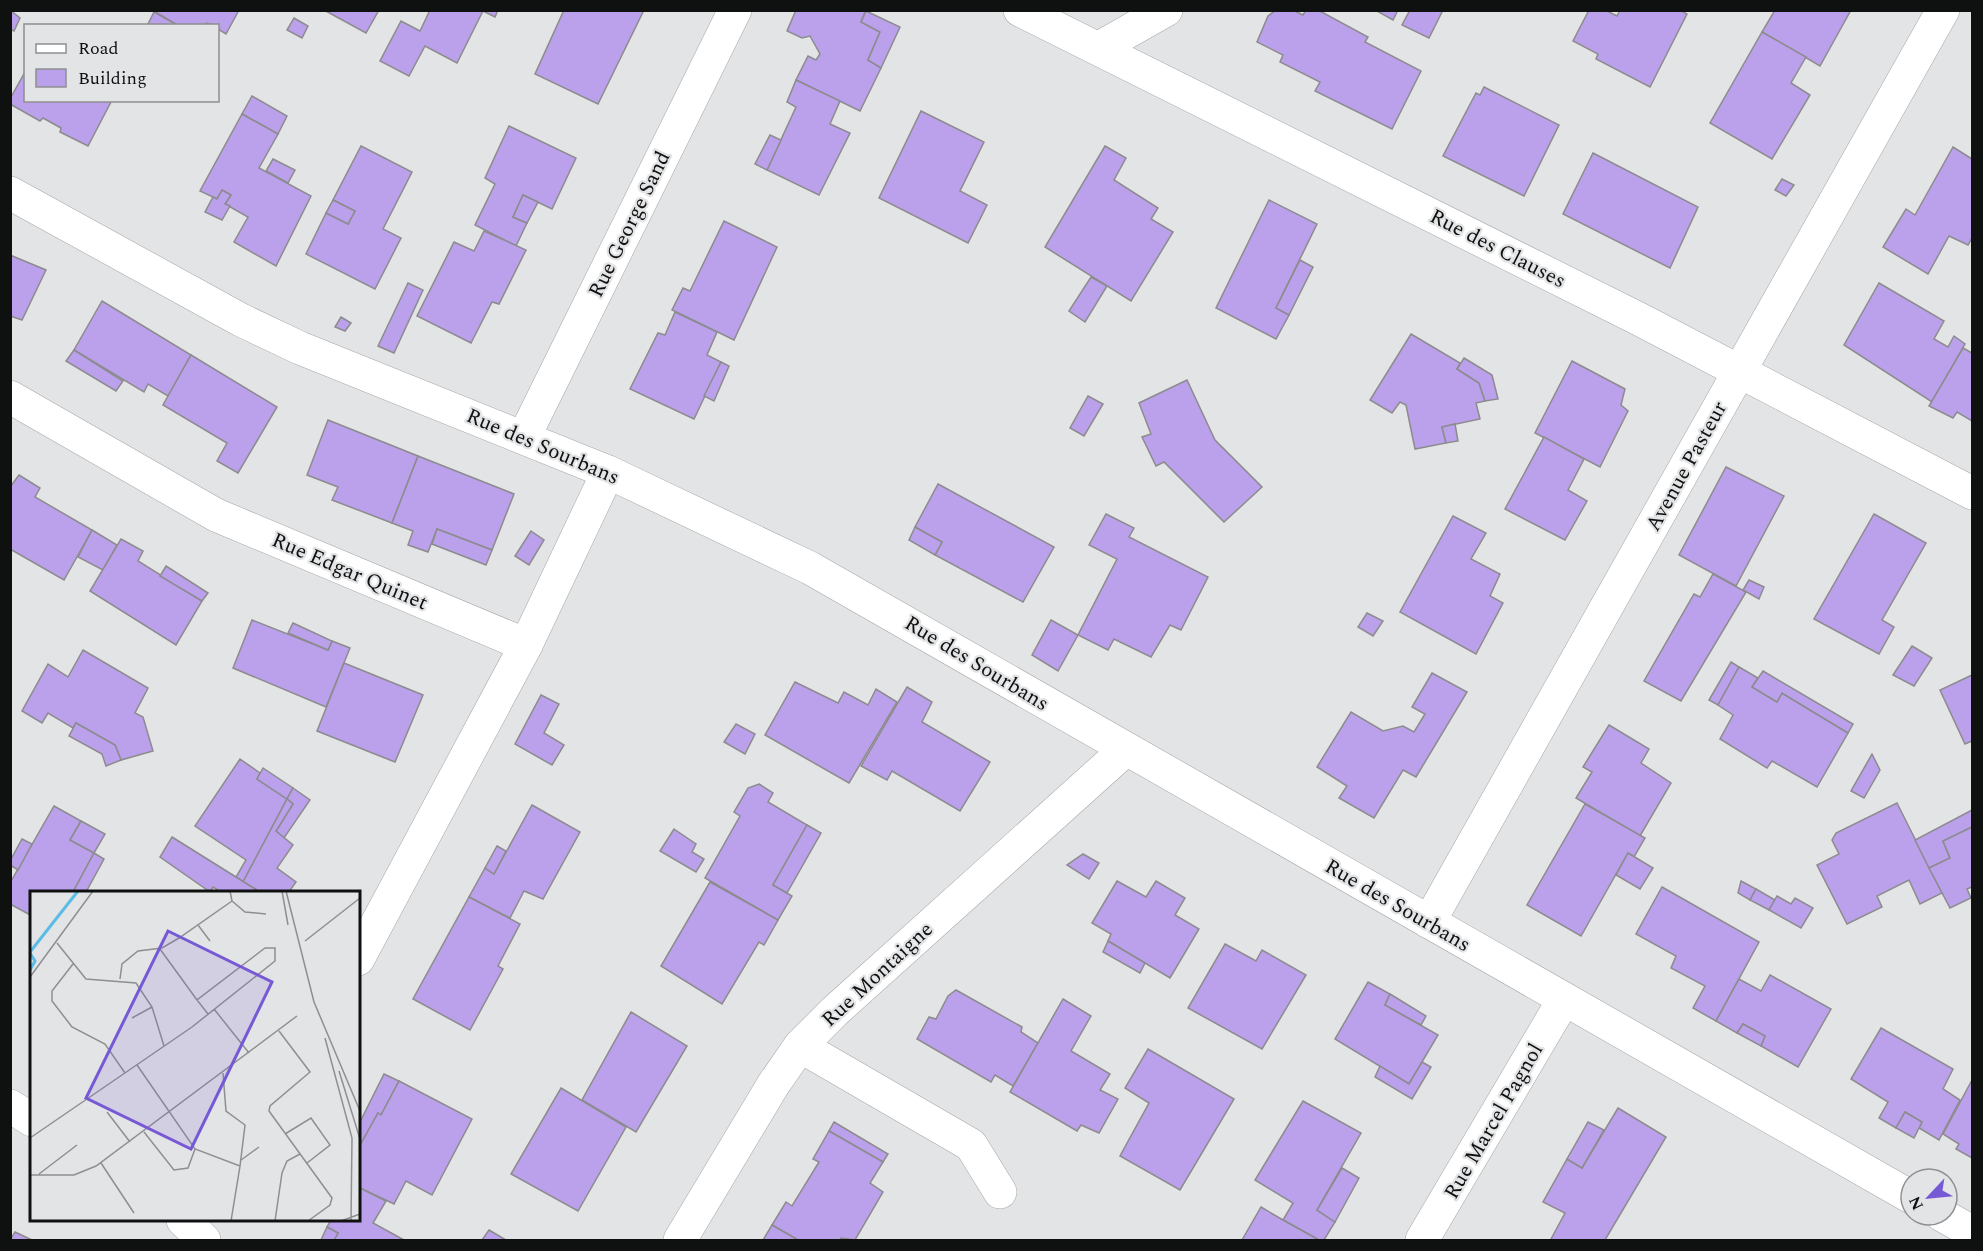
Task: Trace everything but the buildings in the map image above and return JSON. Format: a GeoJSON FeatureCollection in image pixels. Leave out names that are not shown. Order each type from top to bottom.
{"type":"FeatureCollection","features":[{"type":"Feature","properties":{"kind":"street","name":"Rue George Sand"},"geometry":{"type":"LineString","coordinates":[[524,437],[735,10]]}},
{"type":"Feature","properties":{"kind":"street","name":"Rue des Clauses"},"geometry":{"type":"LineString","coordinates":[[1020,10],[1739,372],[1972,494]]}},
{"type":"Feature","properties":{"kind":"street"},"geometry":{"type":"LineString","coordinates":[[1099,48],[1166,10]]}},
{"type":"Feature","properties":{"kind":"street","name":"Avenue Pasteur"},"geometry":{"type":"LineString","coordinates":[[1429,922],[1943,10]]}},
{"type":"Feature","properties":{"kind":"street","name":"Rue des Sourbans"},"geometry":{"type":"LineString","coordinates":[[10,193],[241,320],[300,348],[608,472],[810,568],[913,624],[1125,750],[1899,1190]]}},
{"type":"Feature","properties":{"kind":"street","name":"Rue Edgar Quinet"},"geometry":{"type":"LineString","coordinates":[[10,397],[216,515],[526,645]]}},
{"type":"Feature","properties":{"kind":"street"},"geometry":{"type":"LineString","coordinates":[[360,955],[526,645],[608,472]]}},
{"type":"Feature","properties":{"kind":"street","name":"Rue Montaigne"},"geometry":{"type":"LineString","coordinates":[[680,1240],[773,1085],[800,1046],[844,1003],[1125,750]]}},
{"type":"Feature","properties":{"kind":"street","name":"Rue Marcel Pagnol"},"geometry":{"type":"LineString","coordinates":[[1422,1240],[1563,1001]]}},
{"type":"Feature","properties":{"kind":"street"},"geometry":{"type":"LineString","coordinates":[[800,1046],[971,1145],[1000,1192]]}},
{"type":"Feature","properties":{"kind":"street"},"geometry":{"type":"LineString","coordinates":[[10,1106],[30,1119]]}},
{"type":"Feature","properties":{"kind":"street"},"geometry":{"type":"LineString","coordinates":[[184,1221],[206,1240],[218,1221]]}}]}
